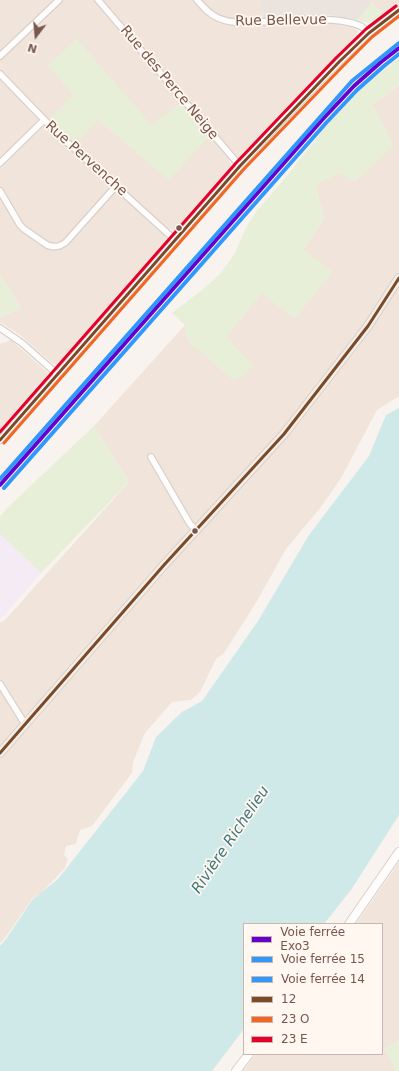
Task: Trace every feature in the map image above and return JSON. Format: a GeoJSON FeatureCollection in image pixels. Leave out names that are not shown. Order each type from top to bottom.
{"type":"FeatureCollection","features":[{"type":"Feature","properties":{"kind":"main road"},"geometry":{"type":"LineString","coordinates":[[0,753],[159,570],[276,443],[368,326],[399,278]]}},
{"type":"Feature","properties":{"kind":"main road"},"geometry":{"type":"LineString","coordinates":[[350,923],[399,852]]}},
{"type":"Feature","properties":{"kind":"main road"},"geometry":{"type":"LineString","coordinates":[[236,1071],[248,1055]]}},
{"type":"Feature","properties":{"kind":"street"},"geometry":{"type":"LineString","coordinates":[[0,56],[59,0]]}},
{"type":"Feature","properties":{"kind":"street","name":"Rue des Perce Neige"},"geometry":{"type":"LineString","coordinates":[[98,0],[240,166]]}},
{"type":"Feature","properties":{"kind":"street","name":"Rue Bellevue"},"geometry":{"type":"LineString","coordinates":[[197,0],[205,10],[222,20],[229,22],[342,21],[362,27],[369,33]]}},
{"type":"Feature","properties":{"kind":"street"},"geometry":{"type":"LineString","coordinates":[[0,440],[240,166],[335,66],[369,33],[399,10]]}},
{"type":"Feature","properties":{"kind":"street","name":"Rue Pervenche"},"geometry":{"type":"LineString","coordinates":[[0,74],[44,120],[175,240]]}},
{"type":"Feature","properties":{"kind":"street"},"geometry":{"type":"LineString","coordinates":[[0,163],[44,120]]}},
{"type":"Feature","properties":{"kind":"street"},"geometry":{"type":"LineString","coordinates":[[0,191],[22,227],[47,244],[56,247],[66,242],[116,186]]}},
{"type":"Feature","properties":{"kind":"street"},"geometry":{"type":"LineString","coordinates":[[0,328],[22,343],[58,374]]}},
{"type":"Feature","properties":{"kind":"street"},"geometry":{"type":"LineString","coordinates":[[151,457],[190,524],[196,530]]}},
{"type":"Feature","properties":{"kind":"street"},"geometry":{"type":"LineString","coordinates":[[0,684],[25,724]]}},
{"type":"Feature","properties":{"kind":"shaded area"},"geometry":{"type":"Polygon","coordinates":[[[0,0],[193,0],[208,16],[224,25],[244,27],[329,23],[350,27],[356,29],[358,32],[357,37],[246,155],[240,157],[236,156],[229,161],[231,171],[181,225],[179,230],[175,231],[170,229],[164,235],[167,240],[165,246],[162,247],[64,358],[64,362],[59,365],[53,364],[20,335],[0,322],[0,318],[21,307],[0,276],[0,0]]]}},
{"type":"Feature","properties":{"kind":"shaded area"},"geometry":{"type":"Polygon","coordinates":[[[201,0],[261,0],[263,19],[237,19],[222,17],[213,12],[201,0]]]}},
{"type":"Feature","properties":{"kind":"shaded area"},"geometry":{"type":"Polygon","coordinates":[[[261,0],[370,0],[372,2],[358,20],[330,15],[263,19],[261,0]]]}},
{"type":"Feature","properties":{"kind":"shaded area"},"geometry":{"type":"Polygon","coordinates":[[[370,0],[399,0],[399,6],[384,17],[370,0]]]}},
{"type":"Feature","properties":{"kind":"shaded area"},"geometry":{"type":"Polygon","coordinates":[[[399,85],[399,396],[377,410],[341,478],[321,507],[286,549],[257,601],[224,653],[216,659],[200,692],[191,700],[172,702],[145,733],[133,762],[132,773],[92,826],[80,830],[76,844],[66,846],[64,855],[68,859],[65,868],[41,893],[32,899],[0,943],[0,623],[4,621],[129,482],[94,426],[185,325],[215,350],[261,293],[331,272],[303,250],[324,218],[316,187],[320,182],[339,172],[372,104],[399,85]]]}},
{"type":"Feature","properties":{"kind":"shaded area"},"geometry":{"type":"Polygon","coordinates":[[[11,340],[47,372],[48,376],[46,381],[40,385],[19,409],[17,415],[12,418],[0,432],[0,344],[11,340]]]}},
{"type":"Feature","properties":{"kind":"shaded area"},"geometry":{"type":"Polygon","coordinates":[[[0,534],[41,573],[4,616],[0,618],[0,534]]]}},
{"type":"Feature","properties":{"kind":"shaded area"},"geometry":{"type":"Polygon","coordinates":[[[399,862],[399,1071],[243,1071],[255,1055],[383,1055],[383,923],[357,923],[399,862]]]}},
{"type":"Feature","properties":{"kind":"green space"},"geometry":{"type":"Polygon","coordinates":[[[372,2],[384,17],[371,23],[358,20],[372,2]]]}},
{"type":"Feature","properties":{"kind":"green space"},"geometry":{"type":"Polygon","coordinates":[[[77,39],[152,126],[180,103],[208,137],[169,180],[98,120],[76,144],[49,119],[74,95],[48,66],[77,39]]]}},
{"type":"Feature","properties":{"kind":"green space"},"geometry":{"type":"Polygon","coordinates":[[[399,58],[399,85],[372,104],[394,145],[355,182],[339,173],[320,182],[316,187],[324,218],[303,250],[332,272],[295,319],[261,293],[226,337],[253,365],[243,376],[233,380],[186,339],[185,325],[172,313],[220,274],[234,255],[247,226],[256,212],[322,131],[350,99],[399,58]]]}},
{"type":"Feature","properties":{"kind":"green space"},"geometry":{"type":"Polygon","coordinates":[[[0,276],[21,307],[0,318],[0,276]]]}},
{"type":"Feature","properties":{"kind":"green space"},"geometry":{"type":"Polygon","coordinates":[[[94,426],[129,482],[41,573],[0,534],[0,517],[7,508],[94,426]]]}},
{"type":"Feature","properties":{"kind":"green space"},"geometry":{"type":"Polygon","coordinates":[[[399,1040],[399,1071],[396,1071],[384,1048],[399,1040]]]}},
{"type":"Feature","properties":{"kind":"water","name":"Rivière Richelieu"},"geometry":{"type":"Polygon","coordinates":[[[399,408],[399,815],[351,890],[325,923],[243,923],[243,1030],[212,1071],[0,1071],[0,946],[32,900],[58,879],[143,771],[156,737],[182,712],[202,701],[258,621],[309,535],[369,456],[386,415],[399,408]]]}},
{"type":"Feature","properties":{"kind":"rail line","name":"14"},"geometry":{"type":"LineString","coordinates":[[0,479],[352,81],[399,43]]}},
{"type":"Feature","properties":{"kind":"rail line","name":"Exo3"},"geometry":{"type":"LineString","coordinates":[[0,485],[322,120],[354,86],[399,48]]}},
{"type":"Feature","properties":{"kind":"rail line","name":"15"},"geometry":{"type":"LineString","coordinates":[[4,488],[326,123],[357,90],[399,54]]}},
{"type":"Feature","properties":{"kind":"transit line"},"geometry":{"type":"LineString","coordinates":[[0,432],[236,163],[336,58],[366,29],[396,6]]}},
{"type":"Feature","properties":{"kind":"transit line","name":"12"},"geometry":{"type":"LineString","coordinates":[[0,440],[240,166],[339,62],[369,33],[399,10]]}},
{"type":"Feature","properties":{"kind":"transit line"},"geometry":{"type":"LineString","coordinates":[[4,443],[244,169],[372,37],[399,16]]}},
{"type":"Feature","properties":{"kind":"transit line","name":"12"},"geometry":{"type":"LineString","coordinates":[[0,753],[164,565],[284,434],[368,326],[399,278]]}}]}
